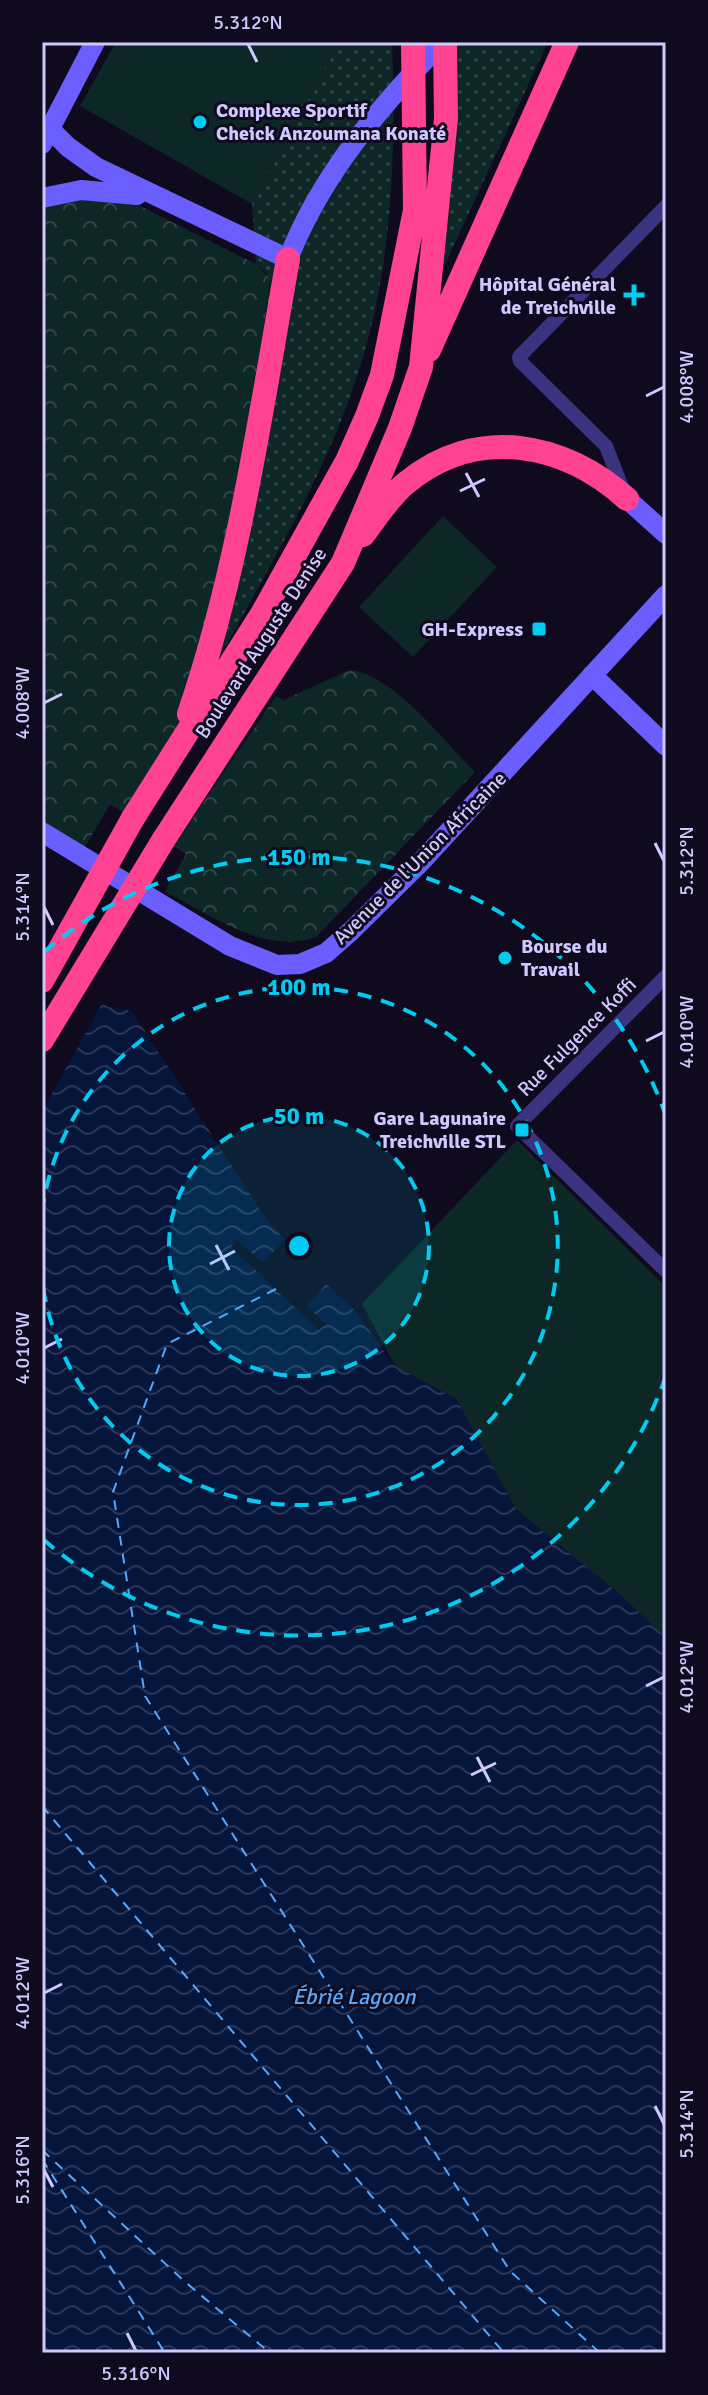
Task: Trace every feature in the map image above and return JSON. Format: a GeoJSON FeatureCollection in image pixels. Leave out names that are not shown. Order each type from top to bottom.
{"type":"FeatureCollection","features":[{"type":"Feature","properties":{"kind":"highway","name":"Boulevard Auguste Denise"},"geometry":{"type":"LineString","coordinates":[[42,981],[133,818],[262,614],[347,461],[367,416],[382,375],[415,210],[413,42]]}},
{"type":"Feature","properties":{"kind":"highway","name":"Boulevard Auguste Denise"},"geometry":{"type":"LineString","coordinates":[[42,1040],[164,839],[343,563],[400,428],[421,367],[446,118],[443,42]]}},
{"type":"Feature","properties":{"kind":"highway"},"geometry":{"type":"LineString","coordinates":[[421,367],[567,42]]}},
{"type":"Feature","properties":{"kind":"highway"},"geometry":{"type":"LineString","coordinates":[[177,750],[205,665],[237,531],[288,259]]}},
{"type":"Feature","properties":{"kind":"highway"},"geometry":{"type":"LineString","coordinates":[[343,563],[404,484],[432,465],[460,453],[495,447],[553,454],[584,466],[627,499]]}},
{"type":"Feature","properties":{"kind":"main road"},"geometry":{"type":"LineString","coordinates":[[95,42],[45,132],[82,158],[156,198],[288,259],[332,170],[358,135],[443,42]]}},
{"type":"Feature","properties":{"kind":"main road"},"geometry":{"type":"LineString","coordinates":[[42,198],[81,190],[156,198]]}},
{"type":"Feature","properties":{"kind":"main road"},"geometry":{"type":"LineString","coordinates":[[627,499],[666,534]]}},
{"type":"Feature","properties":{"kind":"main road","name":"Avenue de l'Union Africaine"},"geometry":{"type":"LineString","coordinates":[[42,832],[230,946],[277,965],[300,964],[326,953],[350,932],[486,794],[666,595]]}},
{"type":"Feature","properties":{"kind":"main road"},"geometry":{"type":"LineString","coordinates":[[592,675],[666,746]]}},
{"type":"Feature","properties":{"kind":"street"},"geometry":{"type":"LineString","coordinates":[[627,499],[606,446],[519,357],[666,206]]}},
{"type":"Feature","properties":{"kind":"street","name":"Rue Fulgence Koffi"},"geometry":{"type":"LineString","coordinates":[[666,976],[517,1126],[666,1271]]}},
{"type":"Feature","properties":{"kind":"green space","name":"Complexe Sportif Cheick Anzoumana Konaté"},"geometry":{"type":"Polygon","coordinates":[[[116,42],[339,42],[252,204],[80,106],[116,42]]]}},
{"type":"Feature","properties":{"kind":"green space"},"geometry":{"type":"Polygon","coordinates":[[[339,42],[392,42],[390,209],[370,333],[346,409],[299,512],[226,646],[200,663],[252,418],[270,284],[266,272],[256,264],[252,204],[339,42]]]}},
{"type":"Feature","properties":{"kind":"green space"},"geometry":{"type":"Polygon","coordinates":[[[448,42],[548,42],[430,297],[448,42]]]}},
{"type":"Feature","properties":{"kind":"green space"},"geometry":{"type":"Polygon","coordinates":[[[79,195],[132,202],[256,264],[270,279],[252,418],[200,663],[178,726],[123,812],[110,804],[85,847],[42,820],[42,207],[79,195]]]}},
{"type":"Feature","properties":{"kind":"green space"},"geometry":{"type":"Polygon","coordinates":[[[443,516],[497,567],[413,657],[359,607],[443,516]]]}},
{"type":"Feature","properties":{"kind":"green space"},"geometry":{"type":"Polygon","coordinates":[[[350,670],[367,675],[401,696],[475,772],[316,937],[277,941],[258,937],[219,921],[165,892],[186,854],[174,846],[276,696],[283,700],[350,670]]]}},
{"type":"Feature","properties":{"kind":"green space"},"geometry":{"type":"Polygon","coordinates":[[[517,1140],[666,1287],[666,1638],[617,1592],[516,1509],[456,1399],[395,1366],[362,1304],[517,1140]]]}},
{"type":"Feature","properties":{"kind":"water","name":"Ébrié Lagoon"},"geometry":{"type":"Polygon","coordinates":[[[42,959],[108,1007],[132,1011],[266,1219],[285,1240],[262,1263],[238,1241],[232,1247],[319,1329],[324,1323],[306,1306],[326,1284],[354,1310],[395,1366],[456,1399],[516,1509],[617,1592],[666,1638],[666,2353],[42,2353],[42,959]]]}},
{"type":"Feature","properties":{"kind":"pier"},"geometry":{"type":"Polygon","coordinates":[[[42,955],[104,1000],[42,1111],[42,955]]]}},
{"type":"Feature","properties":{"kind":"pier"},"geometry":{"type":"Polygon","coordinates":[[[238,1240],[262,1263],[285,1240],[288,1242],[263,1267],[237,1247],[319,1324],[302,1305],[323,1281],[326,1284],[306,1306],[325,1323],[319,1330],[231,1247],[238,1240]]]}},
{"type":"Feature","properties":{"kind":"ferry route"},"geometry":{"type":"LineString","coordinates":[[276,1289],[167,1344],[113,1492],[145,1696],[510,2271],[600,2353]]}},
{"type":"Feature","properties":{"kind":"ferry route"},"geometry":{"type":"LineString","coordinates":[[42,1806],[504,2353]]}},
{"type":"Feature","properties":{"kind":"ferry route"},"geometry":{"type":"LineString","coordinates":[[42,2150],[184,2281],[270,2353]]}},
{"type":"Feature","properties":{"kind":"ferry route"},"geometry":{"type":"LineString","coordinates":[[42,2159],[165,2353]]}},
{"type":"Feature","properties":{"kind":"place","name":"Complexe Sportif Cheick Anzoumana Konaté"},"geometry":{"type":"Point","coordinates":[200,122]}},
{"type":"Feature","properties":{"kind":"place","name":"Hôpital Général de Treichville"},"geometry":{"type":"Point","coordinates":[634,295]}},
{"type":"Feature","properties":{"kind":"place","name":"GH-Express"},"geometry":{"type":"Point","coordinates":[539,629]}},
{"type":"Feature","properties":{"kind":"place","name":"Bourse du Travail"},"geometry":{"type":"Point","coordinates":[505,958]}},
{"type":"Feature","properties":{"kind":"place","name":"Gare Lagunaire Treichville STL"},"geometry":{"type":"Point","coordinates":[522,1130]}}]}
